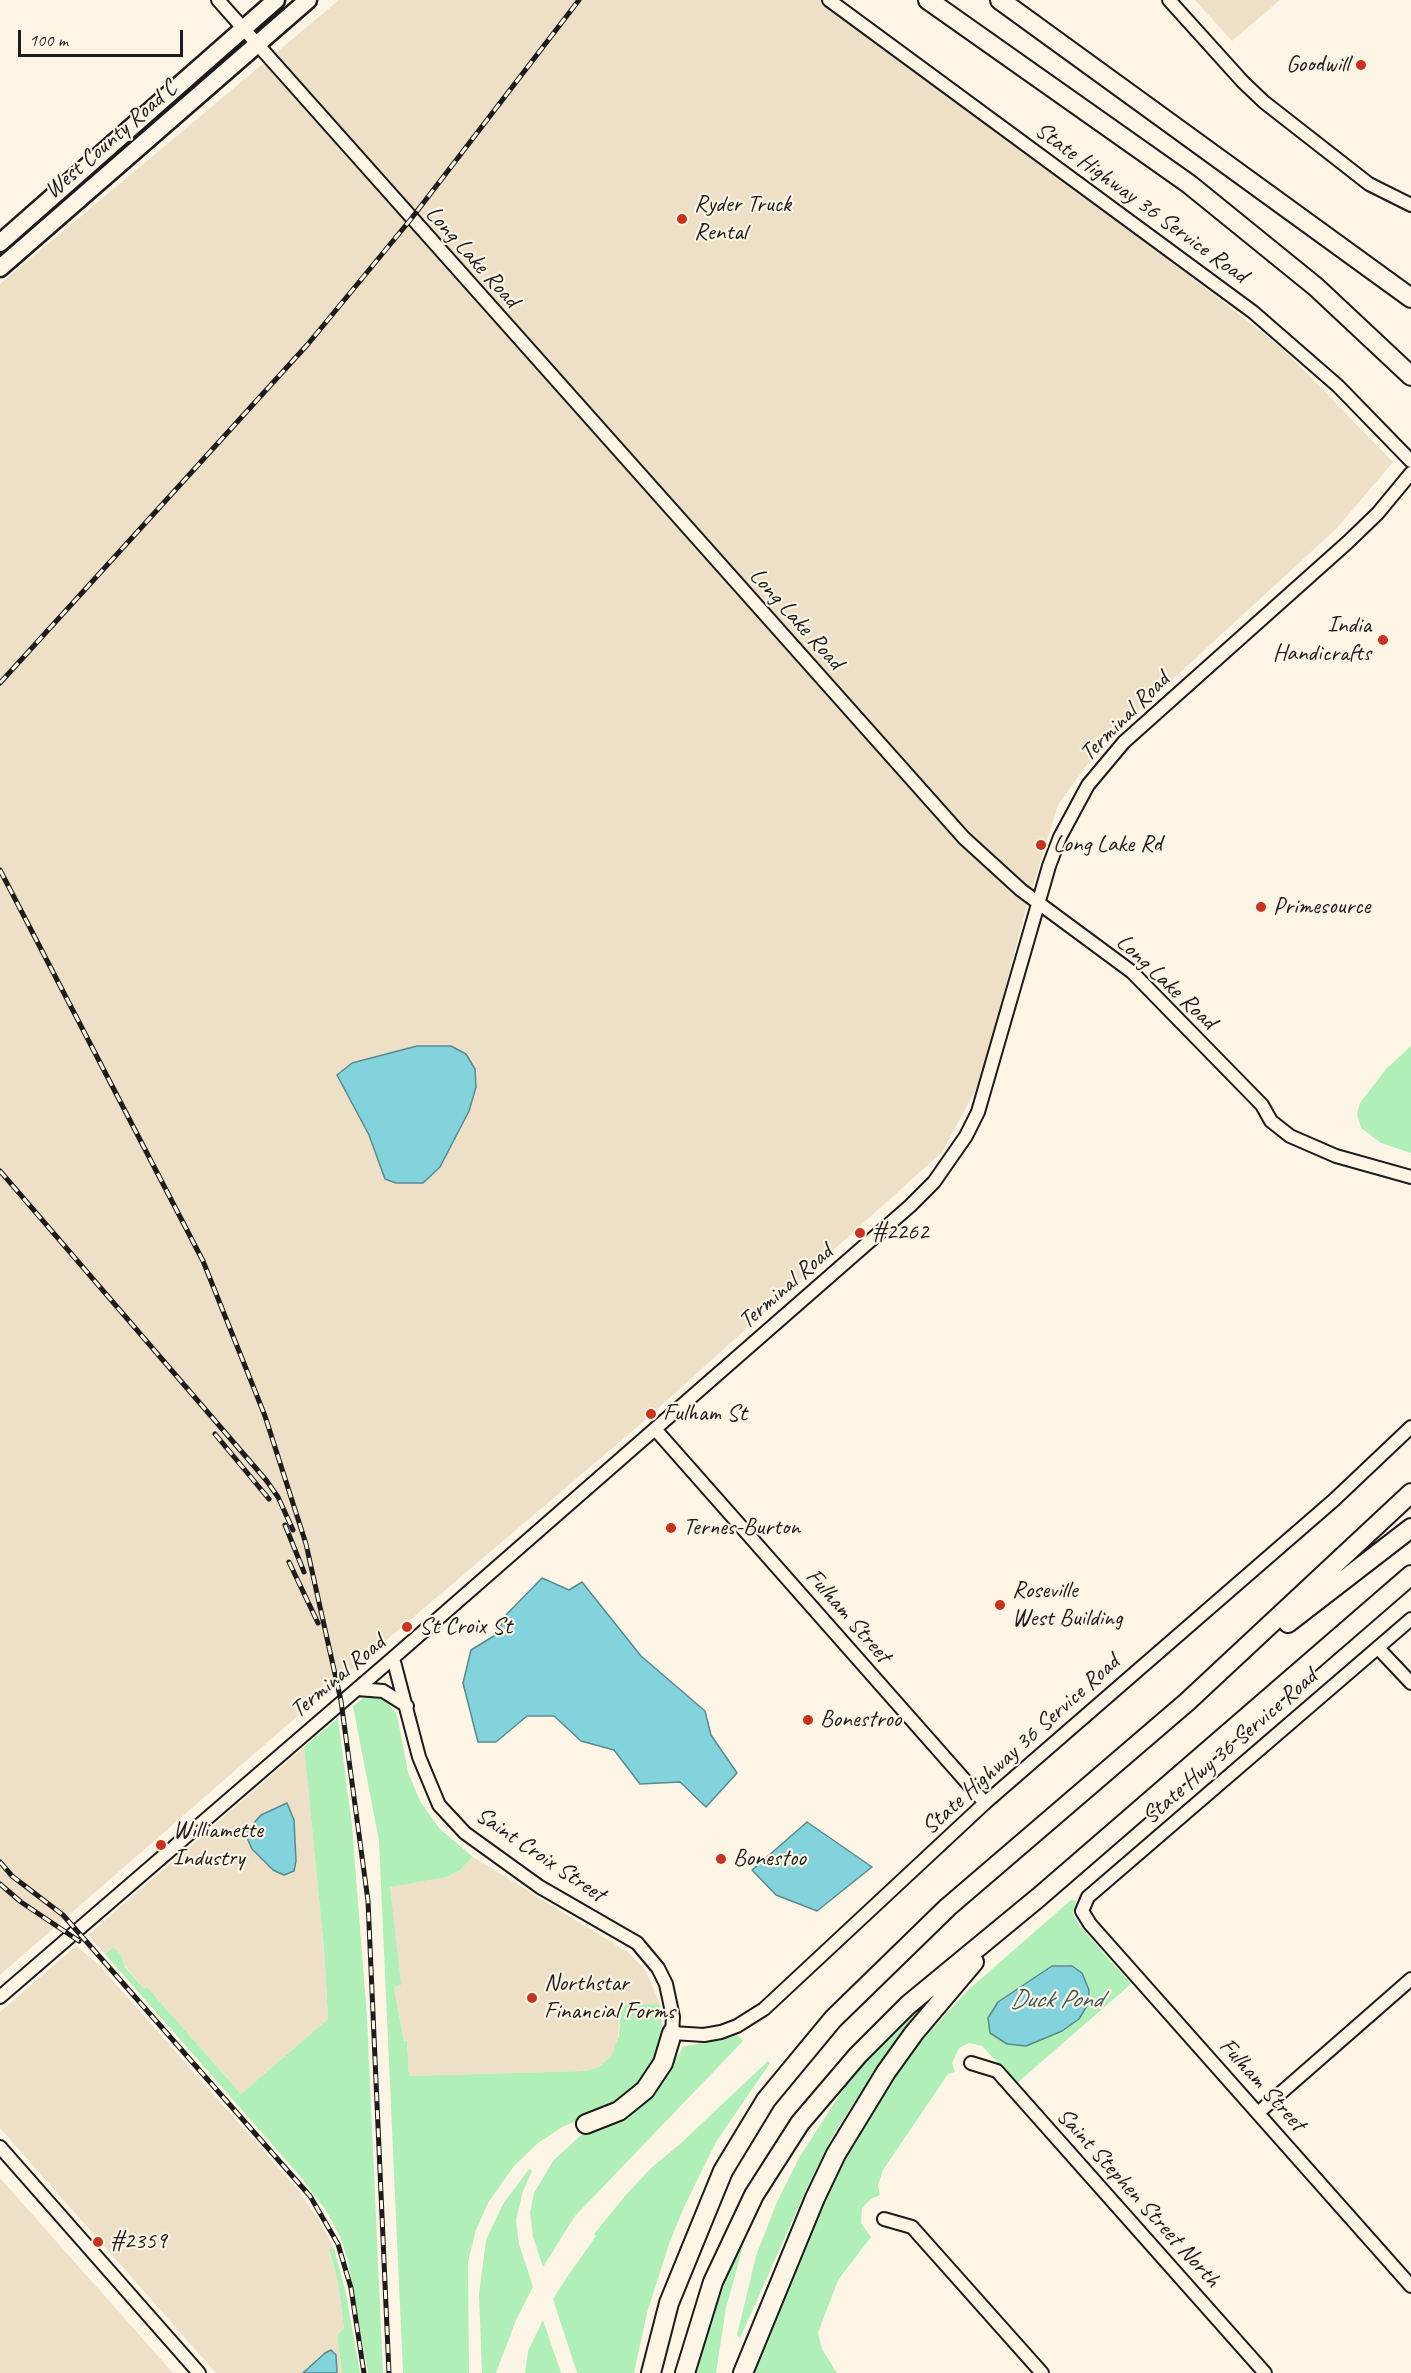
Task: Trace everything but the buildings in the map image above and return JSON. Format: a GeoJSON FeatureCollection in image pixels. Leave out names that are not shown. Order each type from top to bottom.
{"type":"FeatureCollection","features":[{"type":"Feature","properties":{"kind":"highway"},"geometry":{"type":"LineString","coordinates":[[928,0],[1189,184],[1316,287],[1411,376]]}},
{"type":"Feature","properties":{"kind":"highway"},"geometry":{"type":"LineString","coordinates":[[1000,0],[1411,298]]}},
{"type":"Feature","properties":{"kind":"highway"},"geometry":{"type":"LineString","coordinates":[[1322,232],[1411,291]]}},
{"type":"Feature","properties":{"kind":"highway"},"geometry":{"type":"LineString","coordinates":[[651,2373],[669,2303],[705,2210],[746,2131],[792,2067],[832,2019],[948,1907],[1187,1702],[1411,1493]]}},
{"type":"Feature","properties":{"kind":"highway"},"geometry":{"type":"LineString","coordinates":[[1187,1702],[1411,1527]]}},
{"type":"Feature","properties":{"kind":"highway"},"geometry":{"type":"LineString","coordinates":[[685,2373],[701,2317],[732,2238],[754,2195],[800,2123],[858,2055],[908,2005],[1039,1897],[1411,1575]]}},
{"type":"Feature","properties":{"kind":"highway"},"geometry":{"type":"LineString","coordinates":[[743,2373],[814,2198],[860,2112],[897,2056],[945,1995],[1039,1897]]}},
{"type":"Feature","properties":{"kind":"highway"},"geometry":{"type":"LineString","coordinates":[[586,2124],[619,2111],[645,2090],[663,2063],[672,2033]]}},
{"type":"Feature","properties":{"kind":"main road","name":"West County Road C"},"geometry":{"type":"LineString","coordinates":[[0,243],[276,0]]}},
{"type":"Feature","properties":{"kind":"main road","name":"West County Road C"},"geometry":{"type":"LineString","coordinates":[[0,268],[308,0]]}},
{"type":"Feature","properties":{"kind":"street","name":"Long Lake Road"},"geometry":{"type":"LineString","coordinates":[[218,0],[964,838],[1039,904],[1132,972],[1262,1105],[1271,1121],[1290,1136],[1336,1156],[1411,1177]]}},
{"type":"Feature","properties":{"kind":"street","name":"State Highway 36 Service Road"},"geometry":{"type":"LineString","coordinates":[[829,0],[1253,312],[1338,386],[1411,461]]}},
{"type":"Feature","properties":{"kind":"street"},"geometry":{"type":"LineString","coordinates":[[1169,0],[1264,102],[1369,184],[1411,205]]}},
{"type":"Feature","properties":{"kind":"street","name":"Terminal Road"},"geometry":{"type":"LineString","coordinates":[[0,1997],[393,1658],[910,1206],[950,1160],[966,1136],[988,1082],[1060,837],[1073,810],[1104,763],[1141,727],[1348,542],[1378,513],[1411,473]]}},
{"type":"Feature","properties":{"kind":"street","name":"State Highway 36 Service Road"},"geometry":{"type":"LineString","coordinates":[[672,2033],[689,2035],[721,2032],[758,2014],[986,1803],[1334,1500],[1411,1427]]}},
{"type":"Feature","properties":{"kind":"street","name":"Fulham Street"},"geometry":{"type":"LineString","coordinates":[[655,1429],[986,1803]]}},
{"type":"Feature","properties":{"kind":"street","name":"State Hwy 36 Service Road"},"geometry":{"type":"LineString","coordinates":[[1082,1911],[1088,1897],[1411,1619]]}},
{"type":"Feature","properties":{"kind":"street"},"geometry":{"type":"LineString","coordinates":[[1378,1648],[1411,1683]]}},
{"type":"Feature","properties":{"kind":"street","name":"Saint Croix Street"},"geometry":{"type":"LineString","coordinates":[[393,1658],[419,1757],[439,1805],[465,1833],[540,1887],[637,1943],[653,1961],[666,1984],[673,2017],[672,2033]]}},
{"type":"Feature","properties":{"kind":"street"},"geometry":{"type":"LineString","coordinates":[[357,1689],[382,1691],[407,1706]]}},
{"type":"Feature","properties":{"kind":"street","name":"Fulham Street"},"geometry":{"type":"LineString","coordinates":[[1082,1911],[1090,1924],[1411,2286]]}},
{"type":"Feature","properties":{"kind":"street"},"geometry":{"type":"LineString","coordinates":[[1259,2112],[1411,1979]]}},
{"type":"Feature","properties":{"kind":"street","name":"Saint Stephen Street North"},"geometry":{"type":"LineString","coordinates":[[971,2063],[997,2071],[1265,2373]]}},
{"type":"Feature","properties":{"kind":"street"},"geometry":{"type":"LineString","coordinates":[[0,2147],[200,2373]]}},
{"type":"Feature","properties":{"kind":"street"},"geometry":{"type":"LineString","coordinates":[[884,2219],[912,2227],[1042,2373]]}},
{"type":"Feature","properties":{"kind":"shaded area"},"geometry":{"type":"Polygon","coordinates":[[[339,0],[823,0],[1131,229],[1284,350],[1393,462],[1337,528],[1101,745],[1058,805],[1027,905],[980,1082],[942,1152],[644,1421],[316,1700],[0,1975],[0,284],[339,0]]]}},
{"type":"Feature","properties":{"kind":"shaded area"},"geometry":{"type":"Polygon","coordinates":[[[1195,0],[1280,0],[1232,41],[1195,0]]]}},
{"type":"Feature","properties":{"kind":"shaded area"},"geometry":{"type":"Polygon","coordinates":[[[304,1747],[324,1949],[328,2019],[241,2094],[147,1987],[144,1989],[111,1948],[105,1954],[88,1935],[304,1747]]]}},
{"type":"Feature","properties":{"kind":"shaded area"},"geometry":{"type":"Polygon","coordinates":[[[473,1857],[629,1953],[646,1971],[660,2004],[621,2005],[617,2044],[612,2055],[599,2067],[585,2071],[409,2076],[407,2041],[404,2041],[394,1986],[400,1985],[389,1887],[447,1877],[460,1870],[473,1857]]]}},
{"type":"Feature","properties":{"kind":"shaded area"},"geometry":{"type":"Polygon","coordinates":[[[76,1946],[97,1963],[298,2190],[319,2220],[334,2248],[329,2250],[338,2282],[344,2328],[337,2335],[342,2373],[216,2373],[0,2128],[0,2012],[76,1946]]]}},
{"type":"Feature","properties":{"kind":"shaded area"},"geometry":{"type":"Polygon","coordinates":[[[0,2178],[173,2373],[0,2373],[0,2178]]]}},
{"type":"Feature","properties":{"kind":"green space"},"geometry":{"type":"Polygon","coordinates":[[[1411,1046],[1411,1153],[1381,1143],[1361,1128],[1357,1114],[1360,1103],[1386,1069],[1411,1046]]]}},
{"type":"Feature","properties":{"kind":"green space"},"geometry":{"type":"Polygon","coordinates":[[[374,1696],[388,1703],[397,1715],[408,1772],[420,1801],[439,1828],[473,1857],[460,1870],[447,1877],[390,1887],[401,1985],[394,1987],[404,2041],[407,2041],[409,2076],[585,2071],[599,2067],[612,2055],[619,2036],[621,2005],[660,2004],[662,2016],[656,2056],[637,2086],[614,2105],[562,2127],[538,2143],[514,2166],[488,2203],[476,2230],[468,2262],[469,2373],[403,2373],[379,1841],[353,1706],[363,1698],[374,1696]]]}},
{"type":"Feature","properties":{"kind":"green space"},"geometry":{"type":"Polygon","coordinates":[[[338,1718],[352,1826],[367,2017],[383,2373],[368,2373],[348,2261],[340,2236],[325,2209],[300,2176],[105,1954],[113,1947],[121,1955],[125,1967],[144,1989],[147,1987],[241,2094],[328,2019],[324,1949],[304,1747],[338,1718]]]}},
{"type":"Feature","properties":{"kind":"green space"},"geometry":{"type":"Polygon","coordinates":[[[1071,1900],[1076,1901],[1073,1913],[1078,1924],[1131,1984],[1017,2083],[982,2046],[969,2043],[959,2048],[952,2063],[955,2072],[948,2074],[883,2170],[878,2185],[880,2195],[871,2199],[862,2208],[861,2223],[871,2237],[838,2280],[818,2333],[822,2349],[837,2373],[750,2373],[842,2161],[895,2074],[967,1991],[1071,1900]],[[1066,1965],[1052,1966],[998,2002],[1002,2041],[1007,2044],[1026,2046],[1062,2031],[1066,1965]]]}},
{"type":"Feature","properties":{"kind":"green space"},"geometry":{"type":"Polygon","coordinates":[[[929,1999],[931,2000],[875,2070],[835,2132],[811,2179],[740,2338],[737,2335],[756,2256],[777,2202],[799,2158],[853,2074],[895,2030],[929,1999]]]}},
{"type":"Feature","properties":{"kind":"green space"},"geometry":{"type":"Polygon","coordinates":[[[737,2035],[743,2041],[575,2216],[543,2267],[533,2237],[530,2212],[534,2193],[553,2161],[581,2135],[625,2116],[646,2101],[661,2083],[683,2047],[737,2035]]]}},
{"type":"Feature","properties":{"kind":"green space"},"geometry":{"type":"Polygon","coordinates":[[[768,2061],[770,2063],[716,2142],[684,2207],[669,2244],[647,2313],[634,2373],[577,2373],[553,2299],[596,2236],[594,2234],[625,2196],[651,2168],[680,2144],[768,2061]]]}},
{"type":"Feature","properties":{"kind":"green space"},"geometry":{"type":"Polygon","coordinates":[[[529,2169],[532,2171],[523,2191],[516,2220],[519,2244],[533,2287],[516,2320],[496,2373],[482,2373],[479,2294],[486,2240],[503,2204],[529,2169]]]}},
{"type":"Feature","properties":{"kind":"green space"},"geometry":{"type":"Polygon","coordinates":[[[740,2245],[743,2247],[726,2308],[716,2373],[696,2373],[707,2330],[740,2245]]]}},
{"type":"Feature","properties":{"kind":"green space"},"geometry":{"type":"Polygon","coordinates":[[[334,2248],[346,2294],[360,2373],[342,2373],[337,2335],[344,2328],[338,2282],[329,2249],[334,2248]]]}},
{"type":"Feature","properties":{"kind":"green space"},"geometry":{"type":"Polygon","coordinates":[[[543,2320],[561,2373],[525,2373],[528,2351],[543,2320]]]}},
{"type":"Feature","properties":{"kind":"water"},"geometry":{"type":"Polygon","coordinates":[[[417,1046],[451,1046],[466,1054],[475,1069],[476,1087],[469,1111],[440,1167],[423,1183],[396,1183],[385,1179],[369,1135],[337,1075],[352,1063],[417,1046]]]}},
{"type":"Feature","properties":{"kind":"water"},"geometry":{"type":"Polygon","coordinates":[[[542,1578],[569,1590],[582,1582],[641,1656],[705,1711],[711,1735],[737,1773],[706,1807],[680,1782],[640,1784],[614,1750],[581,1741],[554,1716],[527,1716],[496,1742],[478,1742],[463,1683],[471,1650],[497,1634],[506,1615],[542,1578]]]}},
{"type":"Feature","properties":{"kind":"water"},"geometry":{"type":"Polygon","coordinates":[[[287,1803],[294,1820],[296,1861],[294,1871],[284,1875],[273,1870],[252,1849],[245,1833],[261,1815],[287,1803]]]}},
{"type":"Feature","properties":{"kind":"water"},"geometry":{"type":"Polygon","coordinates":[[[807,1822],[872,1867],[817,1911],[776,1895],[752,1870],[807,1822]]]}},
{"type":"Feature","properties":{"kind":"water","name":"Duck Pond"},"geometry":{"type":"Polygon","coordinates":[[[1052,1966],[1072,1966],[1082,1973],[1089,1990],[1088,2004],[1079,2019],[1062,2031],[1026,2046],[1007,2044],[990,2033],[988,2018],[998,2002],[1052,1966]]]}},
{"type":"Feature","properties":{"kind":"water"},"geometry":{"type":"Polygon","coordinates":[[[331,2350],[336,2355],[337,2373],[303,2373],[325,2353],[331,2350]]]}},
{"type":"Feature","properties":{"kind":"railway"},"geometry":{"type":"LineString","coordinates":[[0,683],[308,344],[411,219],[579,0]]}},
{"type":"Feature","properties":{"kind":"railway"},"geometry":{"type":"LineString","coordinates":[[0,870],[203,1261],[265,1416],[306,1544],[341,1701],[368,1901],[389,2373]]}},
{"type":"Feature","properties":{"kind":"railway"},"geometry":{"type":"LineString","coordinates":[[0,1171],[266,1480],[278,1497],[293,1530]]}},
{"type":"Feature","properties":{"kind":"railway"},"geometry":{"type":"LineString","coordinates":[[215,1434],[269,1499]]}},
{"type":"Feature","properties":{"kind":"railway"},"geometry":{"type":"LineString","coordinates":[[285,1525],[304,1572]]}},
{"type":"Feature","properties":{"kind":"railway"},"geometry":{"type":"LineString","coordinates":[[289,1562],[318,1623]]}},
{"type":"Feature","properties":{"kind":"railway"},"geometry":{"type":"LineString","coordinates":[[0,1862],[12,1876],[63,1915],[310,2196],[338,2244],[351,2288],[364,2373]]}},
{"type":"Feature","properties":{"kind":"railway"},"geometry":{"type":"LineString","coordinates":[[0,1884],[21,1902],[79,1941]]}},
{"type":"Feature","properties":{"kind":"place","name":"Goodwill"},"geometry":{"type":"Point","coordinates":[1361,65]}},
{"type":"Feature","properties":{"kind":"place","name":"Ryder Truck Rental"},"geometry":{"type":"Point","coordinates":[682,219]}},
{"type":"Feature","properties":{"kind":"place","name":"India Handicrafts"},"geometry":{"type":"Point","coordinates":[1383,640]}},
{"type":"Feature","properties":{"kind":"place","name":"Long Lake Rd"},"geometry":{"type":"Point","coordinates":[1041,845]}},
{"type":"Feature","properties":{"kind":"place","name":"Primesource"},"geometry":{"type":"Point","coordinates":[1261,907]}},
{"type":"Feature","properties":{"kind":"place","name":"#2262"},"geometry":{"type":"Point","coordinates":[860,1233]}},
{"type":"Feature","properties":{"kind":"place","name":"Fulham St"},"geometry":{"type":"Point","coordinates":[651,1414]}},
{"type":"Feature","properties":{"kind":"place","name":"Ternes-Burton"},"geometry":{"type":"Point","coordinates":[671,1528]}},
{"type":"Feature","properties":{"kind":"place","name":"Roseville West Building"},"geometry":{"type":"Point","coordinates":[1000,1605]}},
{"type":"Feature","properties":{"kind":"place","name":"St Croix St"},"geometry":{"type":"Point","coordinates":[407,1627]}},
{"type":"Feature","properties":{"kind":"place","name":"Bonestroo"},"geometry":{"type":"Point","coordinates":[808,1720]}},
{"type":"Feature","properties":{"kind":"place","name":"Williamette Industry"},"geometry":{"type":"Point","coordinates":[161,1845]}},
{"type":"Feature","properties":{"kind":"place","name":"Bonestoo"},"geometry":{"type":"Point","coordinates":[721,1859]}},
{"type":"Feature","properties":{"kind":"place","name":"Northstar Financial Forms"},"geometry":{"type":"Point","coordinates":[532,1998]}},
{"type":"Feature","properties":{"kind":"place","name":"#2359"},"geometry":{"type":"Point","coordinates":[98,2242]}}]}
